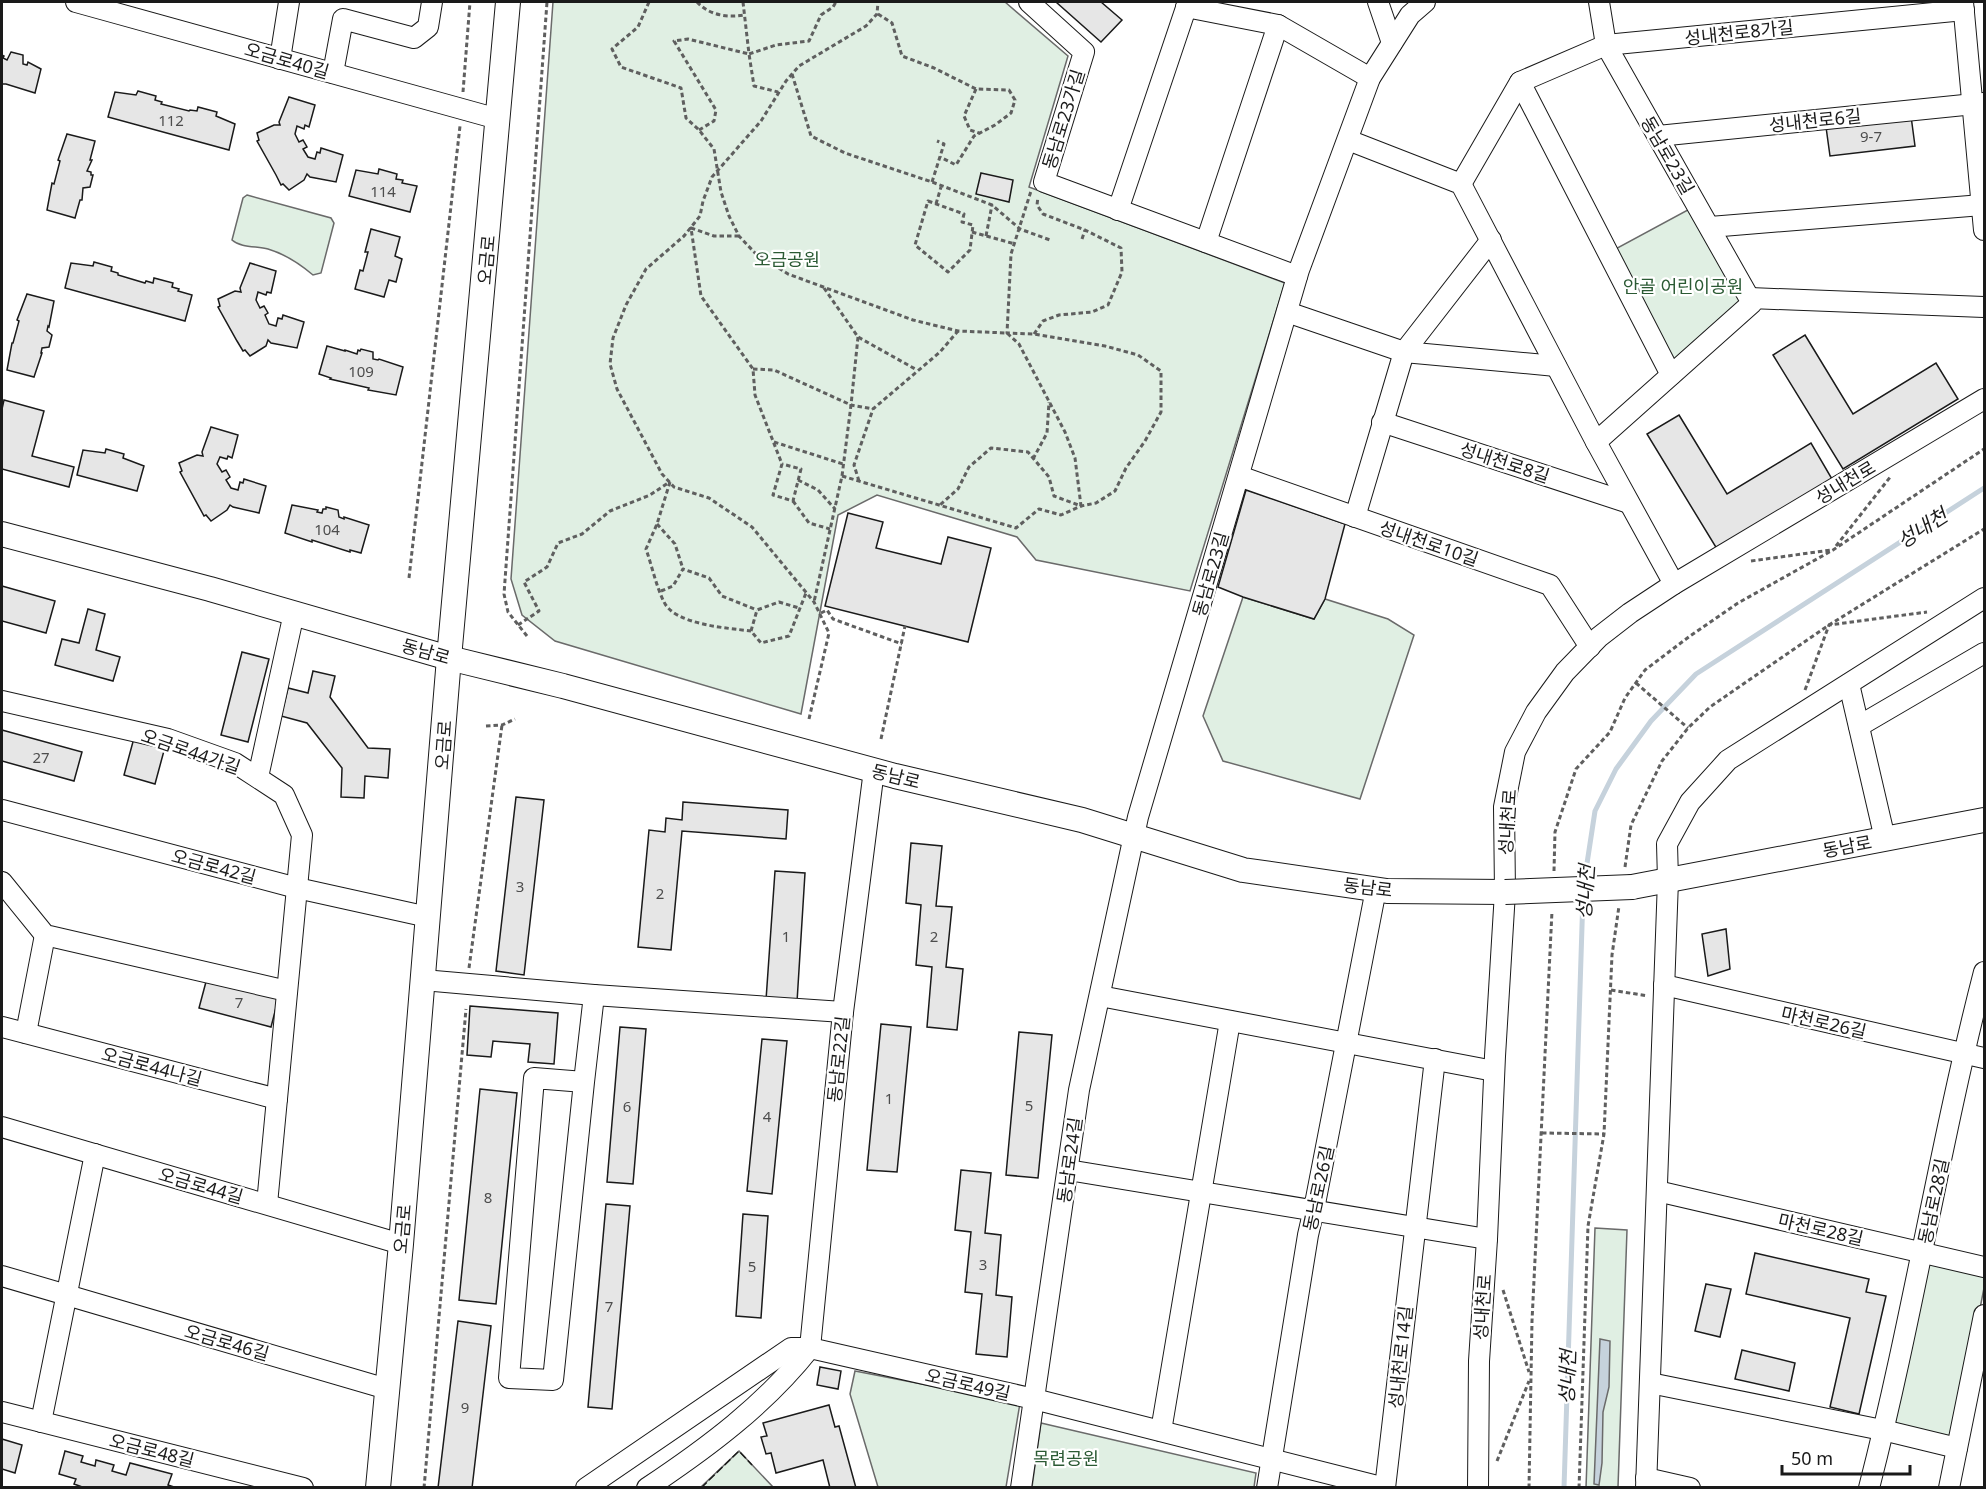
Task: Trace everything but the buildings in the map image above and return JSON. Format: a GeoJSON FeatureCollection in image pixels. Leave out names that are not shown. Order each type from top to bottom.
{"type":"FeatureCollection","features":[{"type":"Feature","properties":{"kind":"main road","name":"오금로"},"geometry":{"type":"LineString","coordinates":[[378,1488],[508,2]]}},
{"type":"Feature","properties":{"kind":"main road","name":"동남로"},"geometry":{"type":"LineString","coordinates":[[2,534],[294,613],[449,658],[574,689],[874,770],[1082,820],[1243,870],[1387,891],[1505,892],[1632,887],[1984,820]]}},
{"type":"Feature","properties":{"kind":"street","name":"오금로40길"},"geometry":{"type":"LineString","coordinates":[[76,2],[498,119]]}},
{"type":"Feature","properties":{"kind":"street"},"geometry":{"type":"LineString","coordinates":[[280,59],[289,2]]}},
{"type":"Feature","properties":{"kind":"street"},"geometry":{"type":"LineString","coordinates":[[333,73],[343,19],[414,38],[428,27],[432,2]]}},
{"type":"Feature","properties":{"kind":"street","name":"동남로23가길"},"geometry":{"type":"LineString","coordinates":[[1029,2],[1084,52],[1044,183],[1298,276]]}},
{"type":"Feature","properties":{"kind":"street"},"geometry":{"type":"LineString","coordinates":[[1378,2],[1392,43]]}},
{"type":"Feature","properties":{"kind":"street","name":"동남로23길"},"geometry":{"type":"LineString","coordinates":[[1134,836],[1298,276],[1371,78],[1410,15],[1425,2]]}},
{"type":"Feature","properties":{"kind":"street","name":"동남로23길"},"geometry":{"type":"LineString","coordinates":[[1599,2],[1606,45],[1751,300]]}},
{"type":"Feature","properties":{"kind":"street"},"geometry":{"type":"LineString","coordinates":[[1118,210],[1187,4],[1278,25],[1371,78]]}},
{"type":"Feature","properties":{"kind":"street"},"geometry":{"type":"LineString","coordinates":[[1964,6],[1979,103],[1984,230]]}},
{"type":"Feature","properties":{"kind":"street","name":"성내천로8가길"},"geometry":{"type":"LineString","coordinates":[[1520,82],[1606,45],[1964,6]]}},
{"type":"Feature","properties":{"kind":"street"},"geometry":{"type":"LineString","coordinates":[[1206,242],[1278,25]]}},
{"type":"Feature","properties":{"kind":"street"},"geometry":{"type":"LineString","coordinates":[[1461,184],[1520,82]]}},
{"type":"Feature","properties":{"kind":"street"},"geometry":{"type":"LineString","coordinates":[[1520,82],[1671,375]]}},
{"type":"Feature","properties":{"kind":"street","name":"성내천로6길"},"geometry":{"type":"LineString","coordinates":[[1658,136],[1979,103]]}},
{"type":"Feature","properties":{"kind":"street"},"geometry":{"type":"LineString","coordinates":[[1347,140],[1461,184],[1596,442],[1674,584]]}},
{"type":"Feature","properties":{"kind":"street"},"geometry":{"type":"LineString","coordinates":[[1710,227],[1982,205]]}},
{"type":"Feature","properties":{"kind":"street"},"geometry":{"type":"LineString","coordinates":[[1355,517],[1404,352],[1491,240]]}},
{"type":"Feature","properties":{"kind":"street"},"geometry":{"type":"LineString","coordinates":[[1596,442],[1751,300],[1984,307]]}},
{"type":"Feature","properties":{"kind":"street"},"geometry":{"type":"LineString","coordinates":[[1287,312],[1404,352],[1556,366]]}},
{"type":"Feature","properties":{"kind":"street","name":"성내천로"},"geometry":{"type":"LineString","coordinates":[[1478,1488],[1479,1361],[1505,892],[1504,807],[1515,752],[1536,712],[1565,672],[1630,613],[1674,584],[1984,399]]}},
{"type":"Feature","properties":{"kind":"street","name":"성내천로8길"},"geometry":{"type":"LineString","coordinates":[[1382,422],[1629,503]]}},
{"type":"Feature","properties":{"kind":"street","name":"성내천로10길"},"geometry":{"type":"LineString","coordinates":[[1239,476],[1550,585],[1590,647]]}},
{"type":"Feature","properties":{"kind":"street"},"geometry":{"type":"LineString","coordinates":[[1690,1488],[1646,1483],[1668,880],[1667,844],[1690,802],[1728,760],[1984,598]]}},
{"type":"Feature","properties":{"kind":"street"},"geometry":{"type":"LineString","coordinates":[[258,777],[294,613]]}},
{"type":"Feature","properties":{"kind":"street"},"geometry":{"type":"LineString","coordinates":[[1858,726],[1984,653]]}},
{"type":"Feature","properties":{"kind":"street","name":"동남로"},"geometry":{"type":"LineString","coordinates":[[1849,684],[1886,839]]}},
{"type":"Feature","properties":{"kind":"street","name":"오금로44가길"},"geometry":{"type":"LineString","coordinates":[[2,701],[168,739],[235,763],[284,795],[302,835],[267,1204]]}},
{"type":"Feature","properties":{"kind":"street","name":"동남로22길"},"geometry":{"type":"LineString","coordinates":[[810,1348],[843,1012],[874,770]]}},
{"type":"Feature","properties":{"kind":"street","name":"오금로42길"},"geometry":{"type":"LineString","coordinates":[[2,810],[297,888],[428,917]]}},
{"type":"Feature","properties":{"kind":"street","name":"동남로24길"},"geometry":{"type":"LineString","coordinates":[[1021,1488],[1079,1090],[1134,836]]}},
{"type":"Feature","properties":{"kind":"street"},"geometry":{"type":"LineString","coordinates":[[2,882],[45,935],[287,991]]}},
{"type":"Feature","properties":{"kind":"street","name":"동남로26길"},"geometry":{"type":"LineString","coordinates":[[1267,1488],[1308,1235],[1376,889]]}},
{"type":"Feature","properties":{"kind":"street"},"geometry":{"type":"LineString","coordinates":[[26,1033],[45,935]]}},
{"type":"Feature","properties":{"kind":"street","name":"동남로28길"},"geometry":{"type":"LineString","coordinates":[[1869,1488],[1884,1431],[1964,1053],[1984,972]]}},
{"type":"Feature","properties":{"kind":"street"},"geometry":{"type":"LineString","coordinates":[[423,980],[594,995],[843,1012]]}},
{"type":"Feature","properties":{"kind":"street","name":"마천로26길"},"geometry":{"type":"LineString","coordinates":[[1664,992],[1984,1058]]}},
{"type":"Feature","properties":{"kind":"street"},"geometry":{"type":"LineString","coordinates":[[584,1082],[534,1078],[509,1378],[553,1380],[594,995]]}},
{"type":"Feature","properties":{"kind":"street"},"geometry":{"type":"LineString","coordinates":[[1100,996],[1494,1071]]}},
{"type":"Feature","properties":{"kind":"street"},"geometry":{"type":"LineString","coordinates":[[1161,1431],[1230,1021]]}},
{"type":"Feature","properties":{"kind":"street","name":"오금로44나길"},"geometry":{"type":"LineString","coordinates":[[2,1027],[277,1099]]}},
{"type":"Feature","properties":{"kind":"street","name":"성내천로14길"},"geometry":{"type":"LineString","coordinates":[[1385,1488],[1435,1059]]}},
{"type":"Feature","properties":{"kind":"street","name":"오금로44길"},"geometry":{"type":"LineString","coordinates":[[2,1126],[401,1244]]}},
{"type":"Feature","properties":{"kind":"street"},"geometry":{"type":"LineString","coordinates":[[41,1422],[95,1154]]}},
{"type":"Feature","properties":{"kind":"street"},"geometry":{"type":"LineString","coordinates":[[1068,1170],[1487,1239]]}},
{"type":"Feature","properties":{"kind":"street","name":"마천로28길"},"geometry":{"type":"LineString","coordinates":[[1657,1191],[1984,1267]]}},
{"type":"Feature","properties":{"kind":"street","name":"오금로46길"},"geometry":{"type":"LineString","coordinates":[[2,1276],[387,1389]]}},
{"type":"Feature","properties":{"kind":"street"},"geometry":{"type":"LineString","coordinates":[[1949,1488],[1984,1315]]}},
{"type":"Feature","properties":{"kind":"street","name":"오금로49길"},"geometry":{"type":"LineString","coordinates":[[586,1488],[791,1348],[810,1348],[1034,1399],[1385,1488]]}},
{"type":"Feature","properties":{"kind":"street"},"geometry":{"type":"LineString","coordinates":[[647,1488],[694,1456],[752,1409],[787,1376],[810,1348]]}},
{"type":"Feature","properties":{"kind":"street"},"geometry":{"type":"LineString","coordinates":[[1650,1383],[1957,1448]]}},
{"type":"Feature","properties":{"kind":"street","name":"오금로48길"},"geometry":{"type":"LineString","coordinates":[[2,1412],[303,1488]]}},
{"type":"Feature","properties":{"kind":"path"},"geometry":{"type":"LineString","coordinates":[[409,578],[462,109],[470,2]]}},
{"type":"Feature","properties":{"kind":"path"},"geometry":{"type":"LineString","coordinates":[[527,636],[508,612],[504,594],[547,2]]}},
{"type":"Feature","properties":{"kind":"path"},"geometry":{"type":"LineString","coordinates":[[649,2],[638,27],[612,49],[621,67],[681,88],[686,118],[714,149],[721,192],[739,236],[755,253],[788,274],[914,320],[958,331],[1034,334],[1105,346],[1138,355],[1161,371],[1161,412],[1145,441],[1126,468],[1115,492],[1096,503],[1081,506],[1061,515],[1039,509],[1016,528],[842,476]]}},
{"type":"Feature","properties":{"kind":"path"},"geometry":{"type":"LineString","coordinates":[[697,2],[705,10],[732,17],[745,15]]}},
{"type":"Feature","properties":{"kind":"path"},"geometry":{"type":"LineString","coordinates":[[743,2],[754,86],[778,92]]}},
{"type":"Feature","properties":{"kind":"path"},"geometry":{"type":"LineString","coordinates":[[699,130],[714,121],[716,110],[674,41],[688,39],[749,54],[776,45],[809,40],[821,15],[833,7],[836,2]]}},
{"type":"Feature","properties":{"kind":"path"},"geometry":{"type":"LineString","coordinates":[[809,719],[830,633],[814,602],[752,527],[710,498],[674,487],[662,474],[617,389],[610,364],[613,338],[626,306],[646,269],[684,237],[700,216],[712,177],[761,122],[778,92],[799,66],[866,26],[877,14],[878,2]]}},
{"type":"Feature","properties":{"kind":"path"},"geometry":{"type":"LineString","coordinates":[[877,14],[892,23],[902,56],[934,68],[976,89],[1009,90],[1015,100],[1011,113],[996,125],[974,136],[956,165],[940,158]]}},
{"type":"Feature","properties":{"kind":"path"},"geometry":{"type":"LineString","coordinates":[[792,74],[811,136],[845,153],[992,205],[1020,229],[1050,240]]}},
{"type":"Feature","properties":{"kind":"path"},"geometry":{"type":"LineString","coordinates":[[976,89],[964,116],[970,130],[979,133]]}},
{"type":"Feature","properties":{"kind":"path"},"geometry":{"type":"LineString","coordinates":[[932,182],[944,144],[937,141]]}},
{"type":"Feature","properties":{"kind":"path"},"geometry":{"type":"LineString","coordinates":[[936,204],[941,187]]}},
{"type":"Feature","properties":{"kind":"path"},"geometry":{"type":"LineString","coordinates":[[1031,190],[1040,193],[1036,205],[1043,214],[1085,230],[1121,248],[1122,272],[1108,304],[1092,312],[1059,315],[1043,321],[1034,334]]}},
{"type":"Feature","properties":{"kind":"path"},"geometry":{"type":"LineString","coordinates":[[1007,333],[1011,254],[1029,197]]}},
{"type":"Feature","properties":{"kind":"path"},"geometry":{"type":"LineString","coordinates":[[928,201],[936,204],[964,214],[962,222],[973,225],[970,250],[948,272],[915,245],[928,201]]}},
{"type":"Feature","properties":{"kind":"path"},"geometry":{"type":"LineString","coordinates":[[986,236],[992,205]]}},
{"type":"Feature","properties":{"kind":"path"},"geometry":{"type":"LineString","coordinates":[[690,228],[714,236],[739,236]]}},
{"type":"Feature","properties":{"kind":"path"},"geometry":{"type":"LineString","coordinates":[[690,228],[701,296],[753,369],[755,395],[782,464],[773,495],[793,501],[809,523],[830,529]]}},
{"type":"Feature","properties":{"kind":"path"},"geometry":{"type":"LineString","coordinates":[[1082,239],[1085,230]]}},
{"type":"Feature","properties":{"kind":"path"},"geometry":{"type":"LineString","coordinates":[[972,232],[1015,244]]}},
{"type":"Feature","properties":{"kind":"path"},"geometry":{"type":"LineString","coordinates":[[823,287],[858,336],[917,370]]}},
{"type":"Feature","properties":{"kind":"path"},"geometry":{"type":"LineString","coordinates":[[859,481],[854,465],[873,409],[940,352],[958,331]]}},
{"type":"Feature","properties":{"kind":"path"},"geometry":{"type":"LineString","coordinates":[[1007,333],[1019,344],[1049,400],[1075,458],[1081,506]]}},
{"type":"Feature","properties":{"kind":"path"},"geometry":{"type":"LineString","coordinates":[[814,602],[842,476],[858,336]]}},
{"type":"Feature","properties":{"kind":"path"},"geometry":{"type":"LineString","coordinates":[[753,369],[774,370],[851,405],[873,409]]}},
{"type":"Feature","properties":{"kind":"path"},"geometry":{"type":"LineString","coordinates":[[1033,459],[1047,433],[1049,400]]}},
{"type":"Feature","properties":{"kind":"path"},"geometry":{"type":"LineString","coordinates":[[773,442],[843,464]]}},
{"type":"Feature","properties":{"kind":"path"},"geometry":{"type":"LineString","coordinates":[[940,506],[958,489],[969,466],[991,448],[1028,452],[1049,477],[1054,495],[1081,506]]}},
{"type":"Feature","properties":{"kind":"path"},"geometry":{"type":"LineString","coordinates":[[1554,879],[1555,832],[1576,770],[1610,732],[1625,698],[1645,670],[1729,610],[1833,550],[1984,449]]}},
{"type":"Feature","properties":{"kind":"path"},"geometry":{"type":"LineString","coordinates":[[782,464],[801,469],[793,501]]}},
{"type":"Feature","properties":{"kind":"path"},"geometry":{"type":"LineString","coordinates":[[1745,562],[1833,550],[1896,470]]}},
{"type":"Feature","properties":{"kind":"path"},"geometry":{"type":"LineString","coordinates":[[798,480],[818,490],[835,510]]}},
{"type":"Feature","properties":{"kind":"path"},"geometry":{"type":"LineString","coordinates":[[518,626],[539,611],[524,582],[547,567],[558,543],[582,534],[610,511],[650,495],[669,482]]}},
{"type":"Feature","properties":{"kind":"path"},"geometry":{"type":"LineString","coordinates":[[669,482],[657,524],[645,549],[665,605],[684,619],[751,631],[761,643],[789,636],[806,593]]}},
{"type":"Feature","properties":{"kind":"path"},"geometry":{"type":"LineString","coordinates":[[657,524],[675,544],[683,569],[673,586],[660,591]]}},
{"type":"Feature","properties":{"kind":"path"},"geometry":{"type":"LineString","coordinates":[[683,569],[709,578],[722,596],[757,610],[779,602],[799,608]]}},
{"type":"Feature","properties":{"kind":"path"},"geometry":{"type":"LineString","coordinates":[[751,631],[757,610]]}},
{"type":"Feature","properties":{"kind":"path"},"geometry":{"type":"LineString","coordinates":[[820,613],[827,610],[833,619],[902,644]]}},
{"type":"Feature","properties":{"kind":"path"},"geometry":{"type":"LineString","coordinates":[[1794,718],[1829,625],[1935,611]]}},
{"type":"Feature","properties":{"kind":"path"},"geometry":{"type":"LineString","coordinates":[[881,739],[906,626]]}},
{"type":"Feature","properties":{"kind":"path"},"geometry":{"type":"LineString","coordinates":[[1636,683],[1688,728]]}},
{"type":"Feature","properties":{"kind":"path"},"geometry":{"type":"LineString","coordinates":[[486,726],[502,724],[515,719]]}},
{"type":"Feature","properties":{"kind":"path"},"geometry":{"type":"LineString","coordinates":[[469,970],[502,724]]}},
{"type":"Feature","properties":{"kind":"path"},"geometry":{"type":"LineString","coordinates":[[1529,1488],[1532,1321],[1553,902]]}},
{"type":"Feature","properties":{"kind":"path"},"geometry":{"type":"LineString","coordinates":[[1611,990],[1664,992]]}},
{"type":"Feature","properties":{"kind":"path"},"geometry":{"type":"LineString","coordinates":[[424,1488],[466,1009]]}},
{"type":"Feature","properties":{"kind":"path"},"geometry":{"type":"LineString","coordinates":[[1542,1133],[1604,1134],[1588,1226],[1580,1488]]}},
{"type":"Feature","properties":{"kind":"path"},"geometry":{"type":"LineString","coordinates":[[1496,1465],[1531,1377],[1500,1282]]}},
{"type":"Feature","properties":{"kind":"green space","name":"오금공원"},"geometry":{"type":"Polygon","coordinates":[[[553,2],[1005,2],[1068,56],[1029,187],[1285,283],[1190,591],[1036,560],[1017,537],[877,495],[838,515],[801,714],[555,641],[522,615],[511,579],[553,2]]]}},
{"type":"Feature","properties":{"kind":"green space"},"geometry":{"type":"Polygon","coordinates":[[[247,195],[331,218],[334,223],[321,273],[313,275],[298,263],[280,254],[232,240],[243,198],[247,195]]]}},
{"type":"Feature","properties":{"kind":"green space","name":"안골 어린이공원"},"geometry":{"type":"Polygon","coordinates":[[[1697,205],[1750,298],[1671,375],[1608,253],[1697,205]]]}},
{"type":"Feature","properties":{"kind":"green space"},"geometry":{"type":"Polygon","coordinates":[[[1243,597],[1314,619],[1325,599],[1388,619],[1414,635],[1360,799],[1223,761],[1203,716],[1243,597]]]}},
{"type":"Feature","properties":{"kind":"green space"},"geometry":{"type":"Polygon","coordinates":[[[1595,1228],[1627,1230],[1618,1487],[1586,1488],[1595,1228]]]}},
{"type":"Feature","properties":{"kind":"green space"},"geometry":{"type":"Polygon","coordinates":[[[1925,1258],[1984,1272],[1984,1288],[1953,1447],[1887,1431],[1925,1258]]]}},
{"type":"Feature","properties":{"kind":"green space"},"geometry":{"type":"Polygon","coordinates":[[[855,1371],[1020,1403],[1006,1487],[878,1487],[850,1394],[855,1371]]]}},
{"type":"Feature","properties":{"kind":"green space","name":"목련공원"},"geometry":{"type":"Polygon","coordinates":[[[1041,1423],[1256,1473],[1254,1487],[1032,1487],[1041,1423]]]}},
{"type":"Feature","properties":{"kind":"green space"},"geometry":{"type":"Polygon","coordinates":[[[739,1451],[773,1487],[701,1487],[739,1451]]]}},
{"type":"Feature","properties":{"kind":"shaded area"},"geometry":{"type":"Polygon","coordinates":[[[1600,1339],[1610,1341],[1609,1387],[1603,1412],[1599,1485],[1594,1484],[1600,1339]]]}},
{"type":"Feature","properties":{"kind":"waterway","name":"성내천"},"geometry":{"type":"LineString","coordinates":[[1584,883],[1595,811],[1616,769],[1651,721],[1696,674],[1984,488]]}},
{"type":"Feature","properties":{"kind":"waterway","name":"성내천"},"geometry":{"type":"LineString","coordinates":[[1564,1488],[1583,895]]}},
{"type":"Feature","properties":{"kind":"fence"},"geometry":{"type":"LineString","coordinates":[[701,1488],[739,1451],[752,1465]]}}]}
